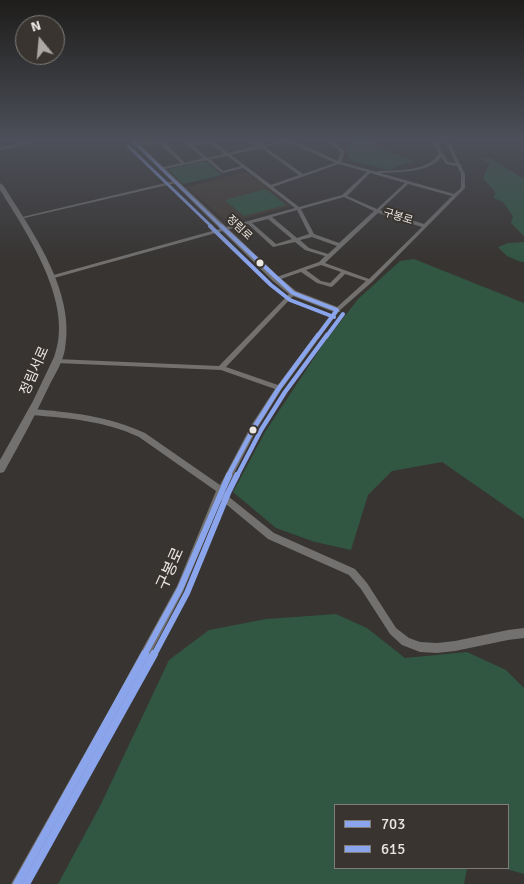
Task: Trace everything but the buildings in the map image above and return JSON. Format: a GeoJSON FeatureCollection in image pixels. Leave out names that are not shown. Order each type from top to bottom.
{"type":"FeatureCollection","features":[{"type":"Feature","properties":{"kind":"main road","name":"정림로"},"geometry":{"type":"LineString","coordinates":[[174,182],[276,279],[294,293],[337,310]]}},
{"type":"Feature","properties":{"kind":"main road","name":"정림서로"},"geometry":{"type":"LineString","coordinates":[[0,185],[52,277],[61,312],[63,333],[56,361],[0,469]]}},
{"type":"Feature","properties":{"kind":"street"},"geometry":{"type":"LineString","coordinates":[[20,218],[173,182]]}},
{"type":"Feature","properties":{"kind":"street"},"geometry":{"type":"LineString","coordinates":[[263,182],[298,208],[312,235]]}},
{"type":"Feature","properties":{"kind":"street"},"geometry":{"type":"LineString","coordinates":[[269,187],[284,182]]}},
{"type":"Feature","properties":{"kind":"street"},"geometry":{"type":"LineString","coordinates":[[52,277],[344,196],[359,182]]}},
{"type":"Feature","properties":{"kind":"street","name":"구봉로"},"geometry":{"type":"LineString","coordinates":[[17,884],[112,716],[180,589],[220,493],[255,426],[279,388],[337,310],[370,281],[456,196],[463,182]]}},
{"type":"Feature","properties":{"kind":"street"},"geometry":{"type":"LineString","coordinates":[[276,279],[321,263],[407,183],[456,196]]}},
{"type":"Feature","properties":{"kind":"street","name":"구봉로"},"geometry":{"type":"LineString","coordinates":[[344,196],[378,211],[425,226]]}},
{"type":"Feature","properties":{"kind":"street"},"geometry":{"type":"LineString","coordinates":[[268,216],[307,249],[329,256]]}},
{"type":"Feature","properties":{"kind":"street"},"geometry":{"type":"LineString","coordinates":[[248,222],[275,246],[312,235],[340,245]]}},
{"type":"Feature","properties":{"kind":"street"},"geometry":{"type":"LineString","coordinates":[[321,263],[370,281]]}},
{"type":"Feature","properties":{"kind":"street"},"geometry":{"type":"LineString","coordinates":[[302,270],[319,282],[331,285],[344,272]]}},
{"type":"Feature","properties":{"kind":"street"},"geometry":{"type":"LineString","coordinates":[[221,368],[262,323],[294,293]]}},
{"type":"Feature","properties":{"kind":"street"},"geometry":{"type":"LineString","coordinates":[[56,361],[221,368],[279,388]]}},
{"type":"Feature","properties":{"kind":"street"},"geometry":{"type":"LineString","coordinates":[[31,412],[93,418],[129,428],[142,435],[220,493],[271,536],[352,572],[362,581],[382,616],[395,633],[408,645],[423,649],[437,648],[506,634],[524,633]]}},
{"type":"Feature","properties":{"kind":"shaded area"},"geometry":{"type":"Polygon","coordinates":[[[206,182],[260,182],[291,206],[228,223],[187,187],[206,182]]]}},
{"type":"Feature","properties":{"kind":"green space"},"geometry":{"type":"Polygon","coordinates":[[[487,182],[524,182],[524,236],[511,223],[513,216],[503,202],[494,198],[495,192],[487,182]]]}},
{"type":"Feature","properties":{"kind":"green space"},"geometry":{"type":"Polygon","coordinates":[[[266,189],[286,205],[244,216],[225,200],[266,189]]]}},
{"type":"Feature","properties":{"kind":"green space"},"geometry":{"type":"Polygon","coordinates":[[[524,242],[524,262],[507,256],[498,247],[508,243],[524,242]]]}},
{"type":"Feature","properties":{"kind":"green space"},"geometry":{"type":"Polygon","coordinates":[[[414,259],[524,303],[524,519],[442,462],[392,471],[368,495],[351,550],[315,542],[276,528],[233,492],[265,432],[324,343],[358,299],[400,261],[414,259]]]}},
{"type":"Feature","properties":{"kind":"green space"},"geometry":{"type":"Polygon","coordinates":[[[336,614],[367,628],[405,658],[467,652],[506,670],[524,688],[524,874],[506,869],[509,869],[509,804],[334,804],[334,869],[467,869],[464,884],[58,884],[101,804],[169,660],[209,630],[266,619],[336,614]]]}},
{"type":"Feature","properties":{"kind":"transit line","name":"615"},"geometry":{"type":"LineString","coordinates":[[165,182],[271,285],[290,300],[334,317]]}},
{"type":"Feature","properties":{"kind":"transit line","name":"703"},"geometry":{"type":"LineString","coordinates":[[176,182],[293,293],[337,310]]}},
{"type":"Feature","properties":{"kind":"transit line","name":"703"},"geometry":{"type":"LineString","coordinates":[[17,884],[112,716],[180,589],[221,490],[255,426],[279,388],[337,310]]}},
{"type":"Feature","properties":{"kind":"transit line","name":"615"},"geometry":{"type":"LineString","coordinates":[[26,884],[119,720],[187,593],[228,493],[261,430],[285,392],[343,314]]}}]}
